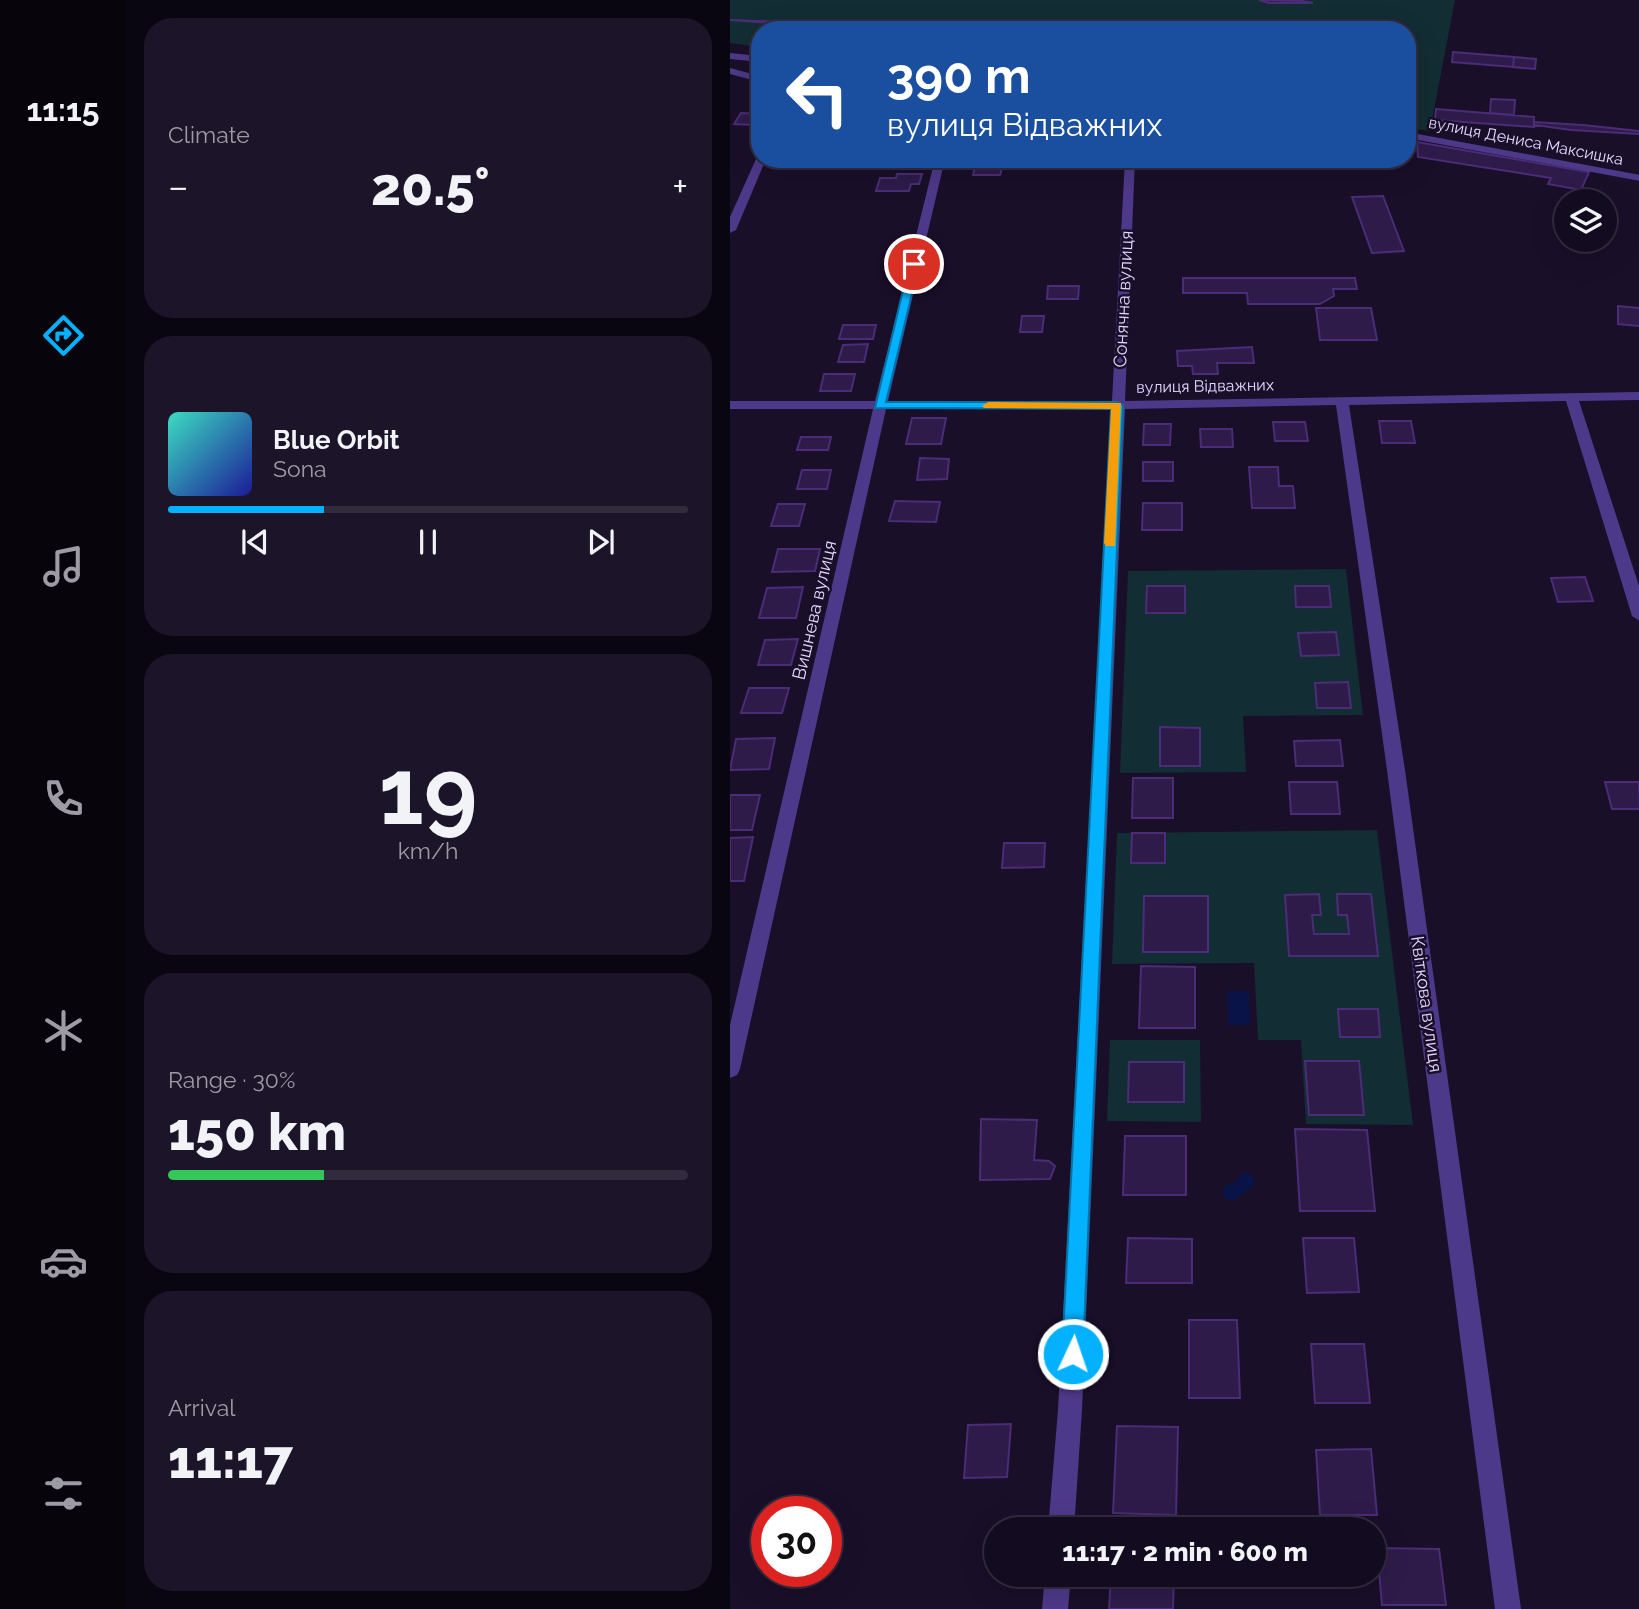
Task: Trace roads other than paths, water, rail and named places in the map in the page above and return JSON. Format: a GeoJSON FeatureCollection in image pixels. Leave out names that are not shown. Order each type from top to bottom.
{"type":"FeatureCollection","features":[{"type":"Feature","properties":{"kind":"street"},"geometry":{"type":"LineString","coordinates":[[730,56],[751,58]]}},
{"type":"Feature","properties":{"kind":"street"},"geometry":{"type":"LineString","coordinates":[[730,71],[751,77]]}},
{"type":"Feature","properties":{"kind":"street","name":"вулиця Дениса Максишка"},"geometry":{"type":"LineString","coordinates":[[1416,137],[1639,178]]}},
{"type":"Feature","properties":{"kind":"street"},"geometry":{"type":"LineString","coordinates":[[730,230],[757,168]]}},
{"type":"Feature","properties":{"kind":"street","name":"Вишнева вулиця"},"geometry":{"type":"LineString","coordinates":[[730,1069],[879,406],[938,168]]}},
{"type":"Feature","properties":{"kind":"street","name":"Сонячна вулиця"},"geometry":{"type":"LineString","coordinates":[[1062,1517],[1072,1382],[1130,168]]}},
{"type":"Feature","properties":{"kind":"street"},"geometry":{"type":"LineString","coordinates":[[1571,396],[1639,616]]}},
{"type":"Feature","properties":{"kind":"street","name":"вулиця Відважних"},"geometry":{"type":"LineString","coordinates":[[730,405],[1117,405],[1639,396]]}},
{"type":"Feature","properties":{"kind":"street","name":"Квіткова вулиця"},"geometry":{"type":"LineString","coordinates":[[1342,400],[1398,784],[1508,1609]]}},
{"type":"Feature","properties":{"kind":"street"},"geometry":{"type":"LineString","coordinates":[[1055,1609],[1057,1587]]}}]}
